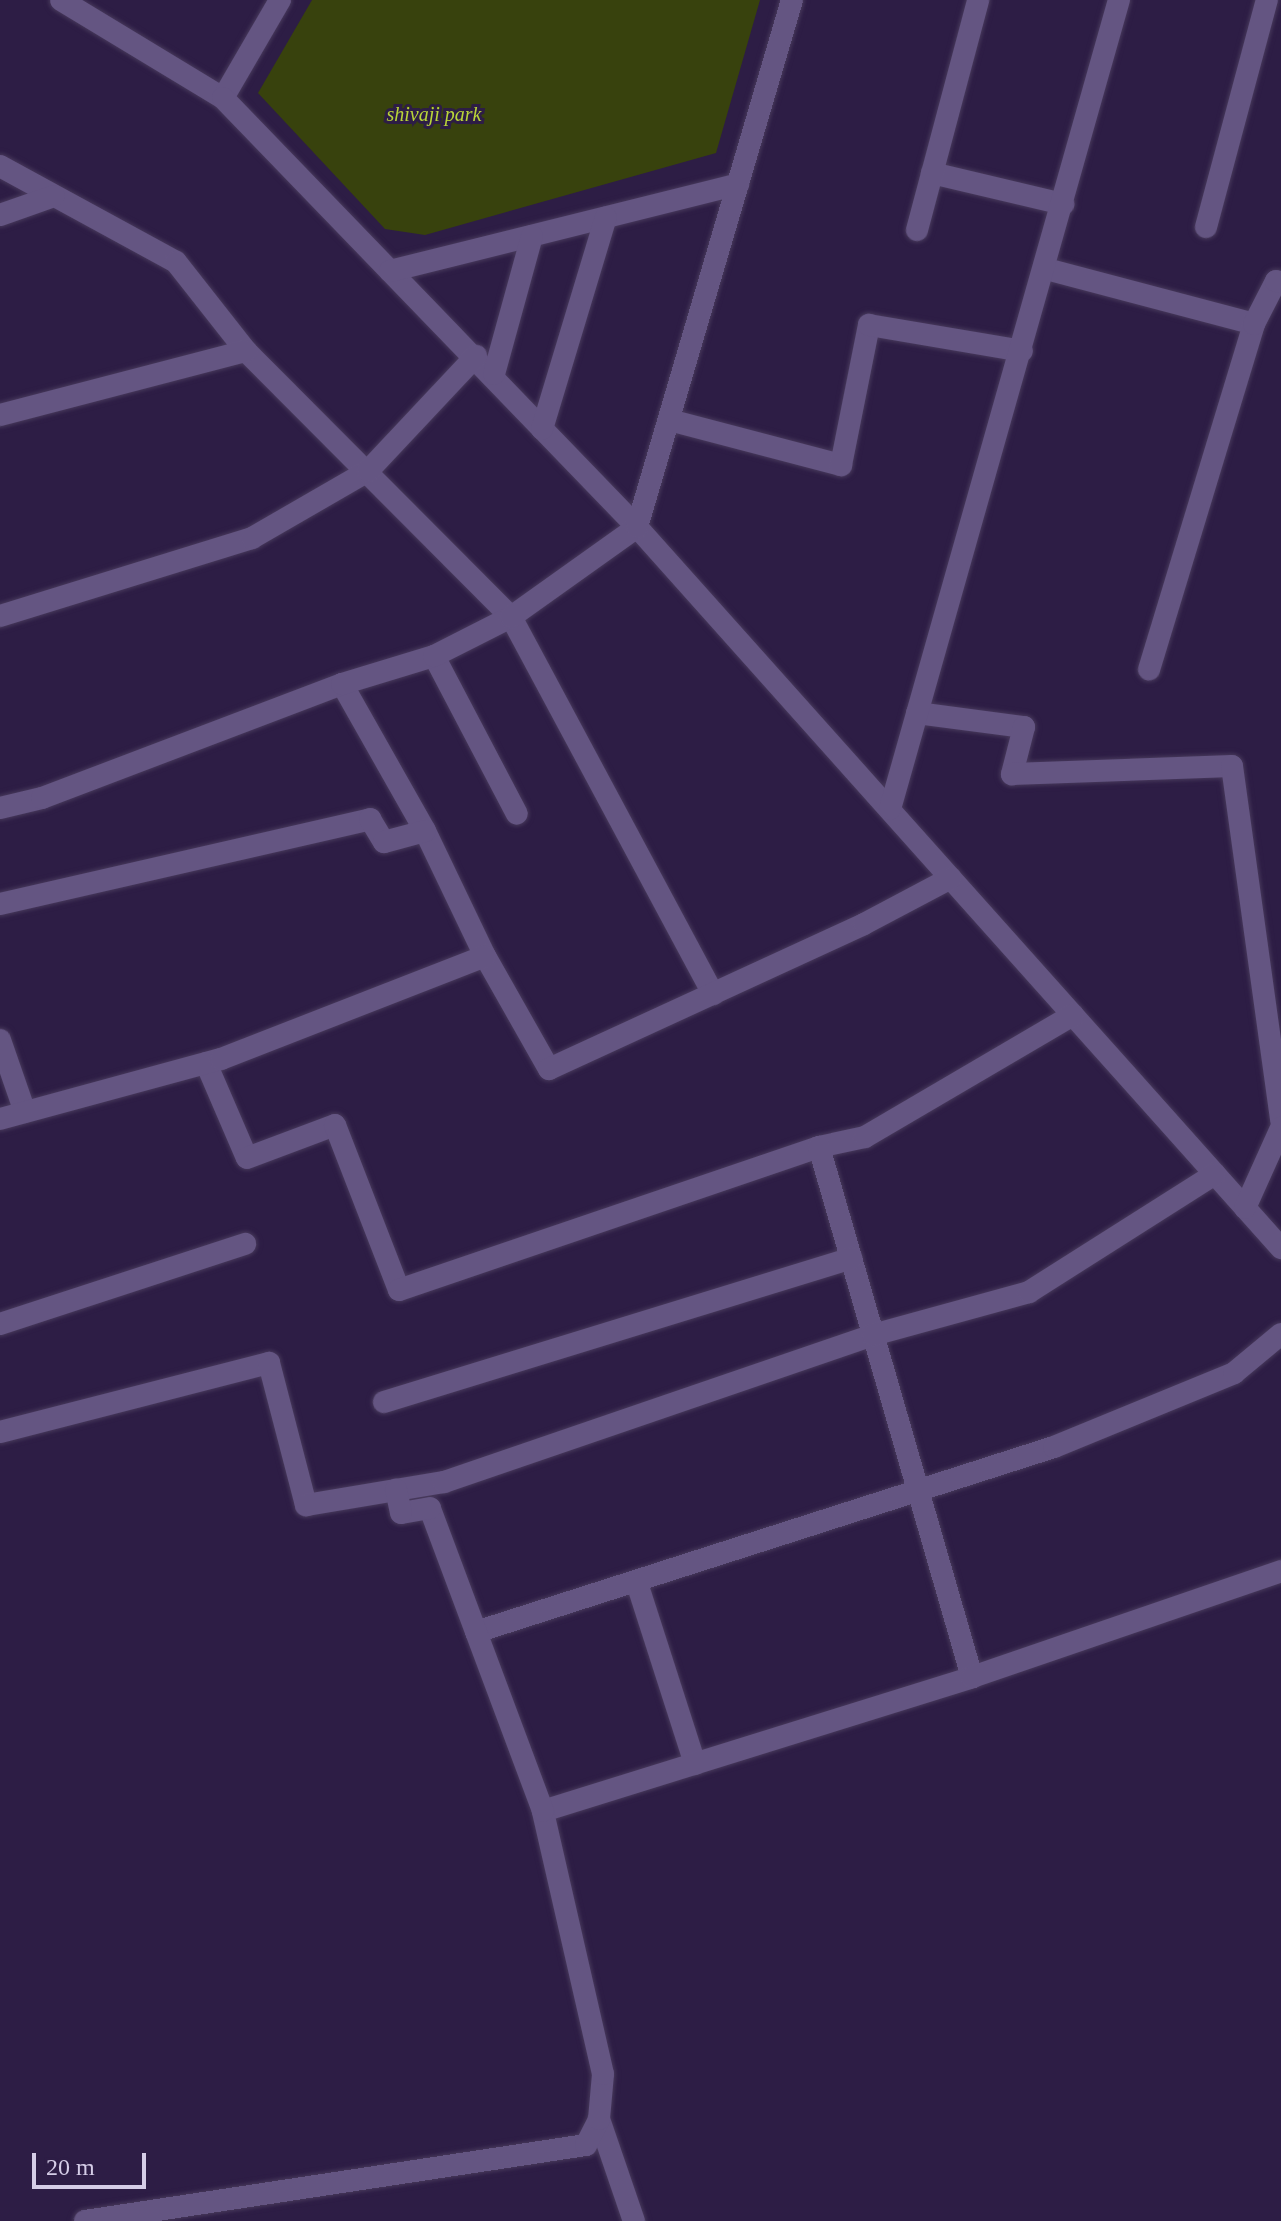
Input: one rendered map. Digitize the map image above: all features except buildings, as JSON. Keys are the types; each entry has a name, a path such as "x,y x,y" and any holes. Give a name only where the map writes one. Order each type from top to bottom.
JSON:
{"street":[{"path":"61,0 223,98 494,374 542,429 637,527 1281,1248"},
{"path":"223,98 280,0"},
{"path":"0,808 42,798 342,684 434,656 511,617 637,527 792,0"},
{"path":"917,230 978,0"},
{"path":"890,809 1046,269 1119,0"},
{"path":"1206,227 1267,0"},
{"path":"0,166 176,262 246,351 511,617 713,994"},
{"path":"932,173 1063,204"},
{"path":"390,271 738,184"},
{"path":"0,215 54,196"},
{"path":"542,429 606,217"},
{"path":"494,374 532,236"},
{"path":"1046,269 1254,324"},
{"path":"1149,669 1254,324 1276,281 1281,282"},
{"path":"669,420 841,465 869,325 1022,351"},
{"path":"0,415 246,351"},
{"path":"0,616 252,538 368,471 476,356"},
{"path":"434,656 517,814"},
{"path":"342,684 425,831 485,956 549,1069 713,994 951,878"},
{"path":"917,713 1024,727 1012,774 1232,766 1281,1121"},
{"path":"0,904 370,819 384,842 425,831"},
{"path":"0,1119 206,1063 485,956"},
{"path":"206,1063 247,1158 335,1125 399,1290 819,1147 865,1137 1073,1015"},
{"path":"0,1040 25,1112"},
{"path":"1245,1208 1281,1128"},
{"path":"819,1147 972,1677"},
{"path":"0,1432 269,1363 306,1505 444,1482 873,1335 1029,1292 1215,1174"},
{"path":"0,1324 245,1244"},
{"path":"384,1402 851,1258"},
{"path":"476,1632 637,1583 1054,1447 1234,1373 1281,1334"},
{"path":"85,2221 586,2145 599,2119 603,2074 543,1811 430,1508 401,1513 396,1490"},
{"path":"543,1811 972,1677 1281,1571"},
{"path":"637,1583 695,1764"},
{"path":"599,2119 634,2221"}],"green space":[{"name":"shivaji park","path":"312,0 760,0 716,153 425,235 385,229 258,93"}]}
